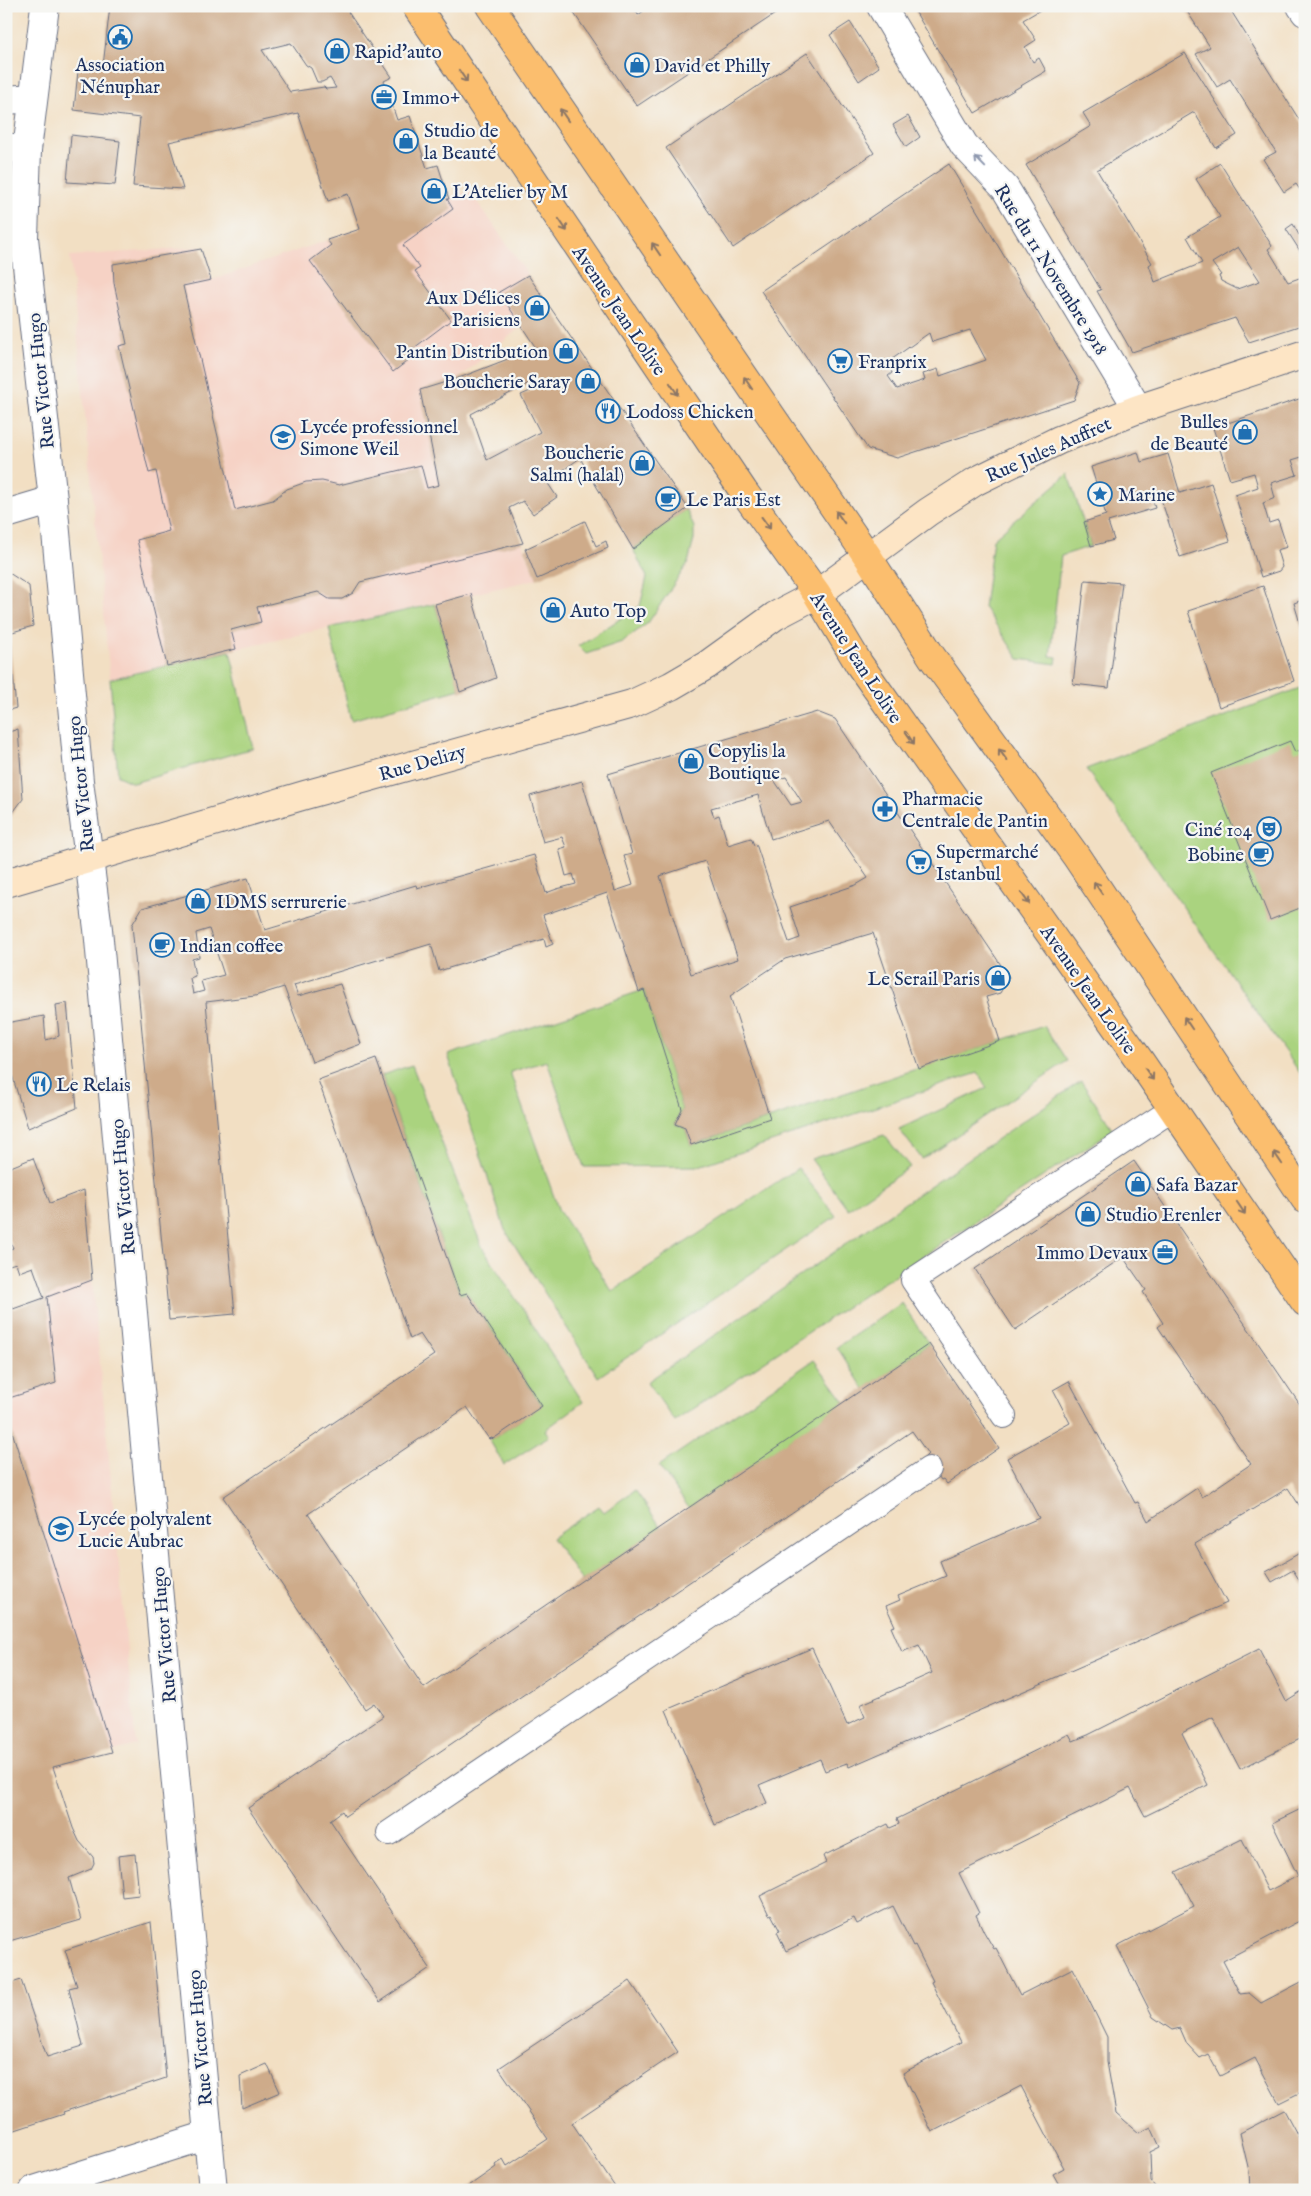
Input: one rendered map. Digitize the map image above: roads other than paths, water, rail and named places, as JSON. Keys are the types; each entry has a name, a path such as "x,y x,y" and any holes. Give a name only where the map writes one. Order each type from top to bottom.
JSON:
{"main road":[{"name":"Avenue Jean Lolive","path":"416,6 744,492 816,594 858,664 1173,1109 1305,1302"},
{"path":"490,6 868,557 932,657 1076,856 1305,1199"},
{"name":"Rue Jules Auffret","path":"816,594 928,512 976,481 1059,440 1138,409 1305,354"},
{"name":"Rue Delizy","path":"6,883 305,795 632,704 671,686 707,666 775,616 816,594"}],"street":[{"name":"Rue Victor Hugo","path":"45,6 33,98 17,148 24,238 53,500 79,781 98,929 213,2190"},
{"name":"Rue du 11 Novembre 1918","path":"881,6 964,145 1005,188 1138,409"},
{"path":"1301,6 1305,12"},
{"path":"6,100 33,98"},
{"path":"6,514 53,500"},
{"path":"34,2190 208,2135"}],"lane":[{"path":"1004,1416 913,1280 1173,1109"},
{"path":"389,1833 929,1469"}],"place":[{"name":"Association Nénuphar","path":"120,37"},
{"name":"Rapid'auto","path":"337,51"},
{"name":"David et Philly","path":"637,65"},
{"name":"Immo+","path":"384,97"},
{"name":"Studio de la Beauté","path":"406,141"},
{"name":"L'Atelier by M","path":"434,191"},
{"name":"Aux Délices Parisiens","path":"537,308"},
{"name":"Pantin Distribution","path":"566,351"},
{"name":"Franprix","path":"840,361"},
{"name":"Boucherie Saray","path":"588,381"},
{"name":"Lodoss Chicken","path":"608,411"},
{"name":"Bulles de Beauté","path":"1245,432"},
{"name":"Lycée professionnel Simone Weil","path":"283,437"},
{"name":"Boucherie Salmi (halal)","path":"642,463"},
{"name":"Marine","path":"1100,494"},
{"name":"Le Paris Est","path":"668,499"},
{"name":"Auto Top","path":"553,610"},
{"name":"Copylis la Boutique","path":"691,761"},
{"name":"Pharmacie Centrale de Pantin","path":"885,809"},
{"name":"Ciné 104","path":"1269,829"},
{"name":"Bobine","path":"1261,854"},
{"name":"Supermarché Istanbul","path":"919,862"},
{"name":"IDMS serrurerie","path":"198,901"},
{"name":"Indian coffee","path":"162,945"},
{"name":"Le Serail Paris","path":"998,978"},
{"name":"Le Relais","path":"39,1084"},
{"name":"Safa Bazar","path":"1138,1184"},
{"name":"Studio Erenler","path":"1088,1214"},
{"name":"Immo Devaux","path":"1165,1252"},
{"name":"Lycée polyvalent Lucie Aubrac","path":"61,1529"}]}
